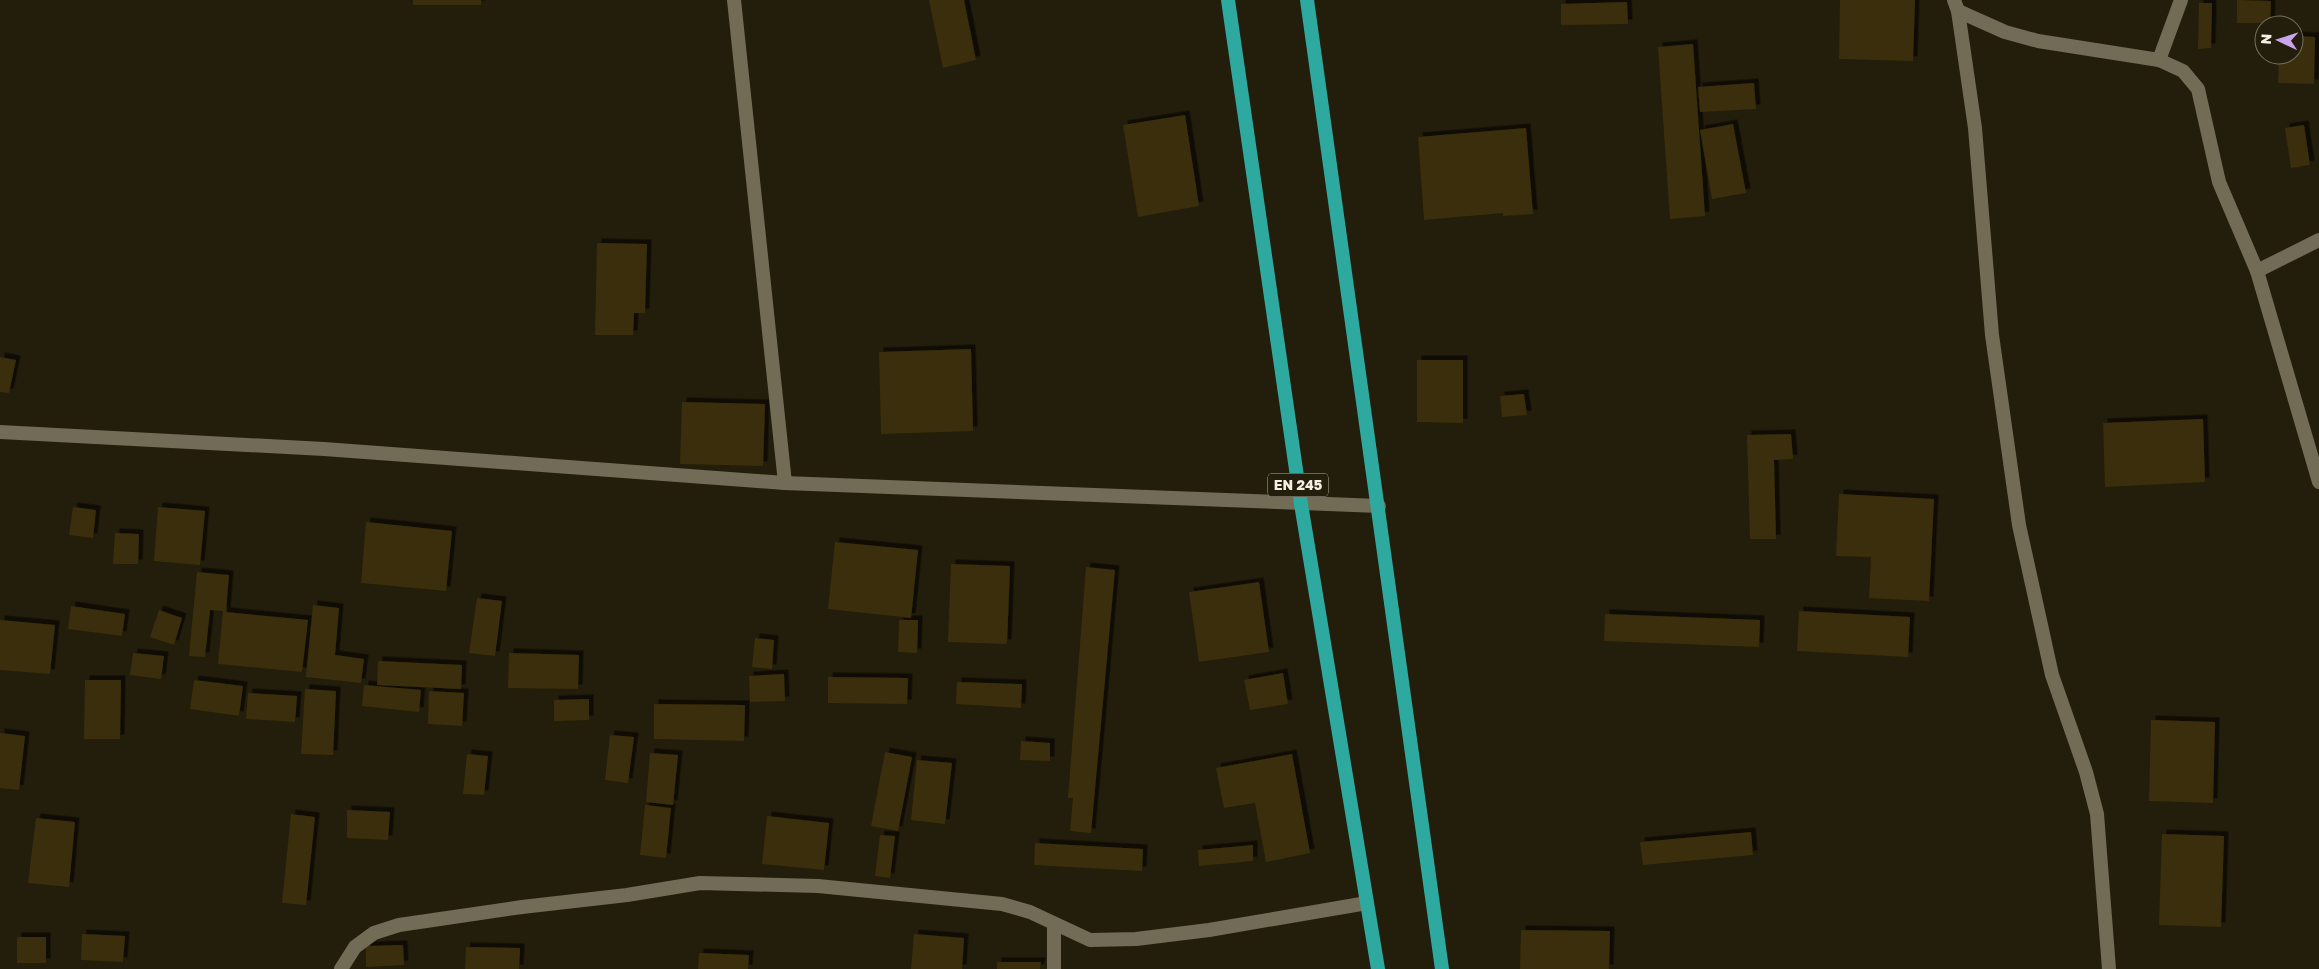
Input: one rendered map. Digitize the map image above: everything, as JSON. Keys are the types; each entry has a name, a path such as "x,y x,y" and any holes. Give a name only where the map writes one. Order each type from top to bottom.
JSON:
{"main road":[{"name":"EN 245","path":"1228,0 1301,504 1378,969"},
{"path":"1307,0 1442,969"}],"street":[{"path":"734,0 785,483"},
{"path":"2159,60 2181,0"},
{"path":"1956,6 2005,32 2038,41 2159,60 2183,71 2198,89 2219,182 2258,271 2319,482"},
{"path":"1956,6 1976,128 1992,336 2020,525 2052,675 2086,772 2097,814 2108,969"},
{"path":"2258,271 2319,240"},
{"path":"0,432 324,449 785,483 1379,506"},
{"path":"341,969 355,947 374,933 399,925 522,907 627,895 700,883 818,886 1002,904 1030,912 1054,925 1090,940 1136,939 1209,930 1367,903"},
{"path":"1054,925 1054,969"}],"building":[{"path":"413,0 481,0 481,5 413,5"},
{"path":"929,0 964,0 976,60 943,68"},
{"path":"1840,0 1915,0 1913,61 1839,59"},
{"path":"2237,0 2271,1 2270,15 2254,15 2254,23 2237,23"},
{"path":"1627,2 1628,24 1561,25 1561,4"},
{"path":"2199,3 2212,3 2211,48 2198,49"},
{"path":"2304,36 2315,37 2314,84 2278,83 2279,65 2304,65"},
{"path":"1693,44 1705,216 1670,219 1658,47"},
{"path":"1754,83 1756,109 1700,112 1698,87"},
{"path":"1185,115 1199,206 1138,217 1123,125"},
{"path":"1733,124 1746,193 1712,199 1700,130"},
{"path":"2304,125 2310,165 2291,168 2285,128"},
{"path":"1526,128 1533,214 1503,216 1503,213 1424,220 1418,137"},
{"path":"597,243 647,244 645,313 634,313 633,335 595,335"},
{"path":"971,349 973,431 881,434 879,352"},
{"path":"0,357 16,360 9,393 0,392"},
{"path":"1417,360 1463,360 1463,423 1417,422"},
{"path":"1524,394 1527,415 1502,417 1500,396"},
{"path":"682,402 765,404 763,466 680,464"},
{"path":"2203,419 2205,482 2105,487 2103,423"},
{"path":"1791,434 1793,459 1774,460 1776,539 1750,539 1747,435"},
{"path":"1839,494 1934,499 1929,601 1869,598 1871,557 1836,556"},
{"path":"73,507 96,510 93,538 69,535"},
{"path":"158,507 205,511 200,565 154,561"},
{"path":"366,522 452,531 446,591 361,583"},
{"path":"115,533 139,534 138,564 113,564"},
{"path":"835,542 918,550 911,618 828,609"},
{"path":"951,564 1010,566 1007,644 948,642"},
{"path":"1086,567 1115,570 1091,833 1070,831 1073,798 1068,798"},
{"path":"197,572 229,575 226,612 308,620 302,672 218,664 223,611 210,610 205,657 189,656"},
{"path":"1259,582 1269,652 1199,662 1189,592"},
{"path":"477,598 502,601 495,656 469,653"},
{"path":"313,605 339,608 335,655 364,659 361,683 306,677"},
{"path":"71,606 125,614 122,636 68,629"},
{"path":"159,610 182,618 174,645 150,637"},
{"path":"1799,611 1910,617 1908,657 1797,651"},
{"path":"1605,614 1760,620 1759,647 1604,641"},
{"path":"0,620 55,625 50,674 0,670"},
{"path":"899,620 918,620 917,653 898,652"},
{"path":"755,638 774,640 772,669 752,667"},
{"path":"133,653 164,656 161,679 130,675"},
{"path":"509,653 579,655 578,689 508,688"},
{"path":"378,661 462,665 461,689 377,685"},
{"path":"1283,673 1288,704 1250,710 1244,680"},
{"path":"784,674 785,701 750,702 749,676"},
{"path":"828,677 908,678 907,704 828,703"},
{"path":"85,680 121,680 120,739 84,739"},
{"path":"194,680 243,686 239,716 190,709"},
{"path":"957,682 1022,684 1021,708 956,704"},
{"path":"364,685 421,690 419,712 362,706"},
{"path":"305,689 336,691 333,755 301,754"},
{"path":"429,691 464,693 462,726 428,724"},
{"path":"248,693 297,696 295,722 246,719"},
{"path":"589,699 589,720 554,721 554,700"},
{"path":"654,704 745,705 744,741 654,739"},
{"path":"2151,720 2215,722 2213,803 2149,801"},
{"path":"0,733 25,736 19,790 0,788"},
{"path":"610,735 634,737 628,783 605,780"},
{"path":"1021,741 1050,743 1050,761 1020,760"},
{"path":"885,752 912,757 898,831 871,826"},
{"path":"650,753 678,755 673,805 646,802"},
{"path":"467,754 488,756 484,795 463,794"},
{"path":"1292,754 1310,853 1266,862 1255,803 1224,808 1216,768"},
{"path":"917,760 952,763 945,824 911,820"},
{"path":"645,805 671,808 666,858 640,855"},
{"path":"347,810 390,812 388,840 347,838"},
{"path":"291,814 315,817 306,905 282,903"},
{"path":"767,816 829,823 824,870 762,864"},
{"path":"36,818 75,822 69,887 28,883"},
{"path":"1751,832 1753,855 1643,865 1640,842"},
{"path":"2162,834 2224,836 2221,927 2159,925"},
{"path":"880,835 895,836 890,878 875,876"},
{"path":"1035,843 1143,849 1142,871 1034,865"},
{"path":"1253,845 1253,861 1199,866 1198,850"},
{"path":"1521,930 1610,931 1609,969 1520,969"},
{"path":"82,934 125,936 123,962 81,960"},
{"path":"914,934 964,938 962,969 911,969"},
{"path":"17,937 46,937 46,963 17,963"},
{"path":"403,945 404,965 366,967 366,946"},
{"path":"466,947 520,948 519,969 465,969"},
{"path":"699,953 749,955 748,969 698,969"},
{"path":"997,962 1041,962 1040,969 997,969"}]}
